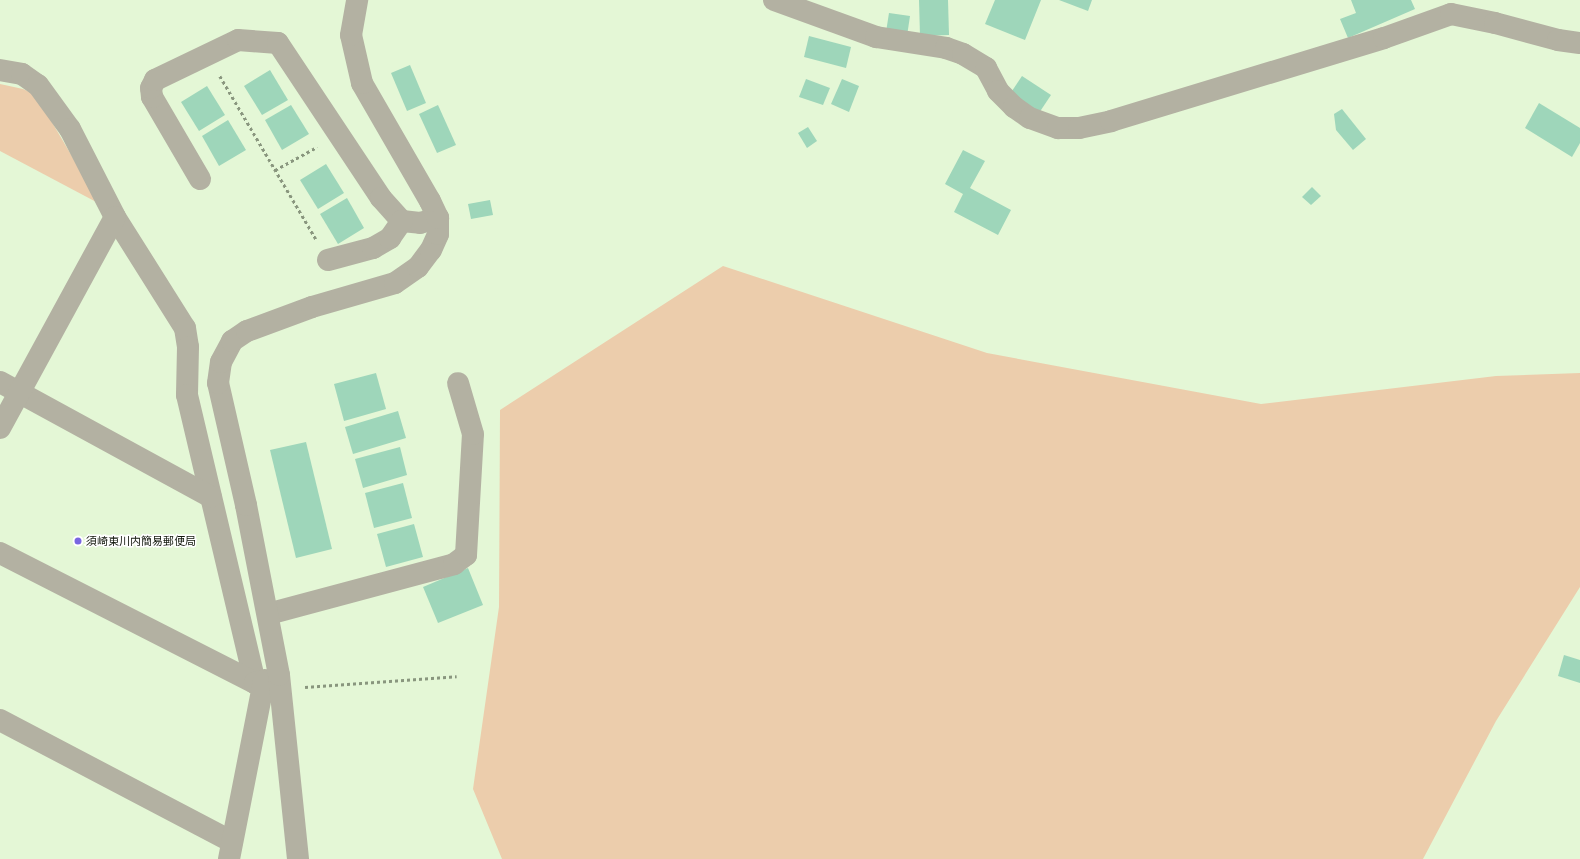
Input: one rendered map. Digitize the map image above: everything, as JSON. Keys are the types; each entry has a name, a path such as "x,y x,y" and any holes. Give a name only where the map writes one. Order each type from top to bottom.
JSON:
{"street":[{"path":"298,859 270,682 268,614 218,383 221,362 232,341 247,331 312,307 395,283 418,267 431,250 438,234 438,218 430,200 362,82 351,35 357,0"},
{"path":"774,0 876,37 946,48 963,54 986,68 998,91 1014,107 1030,118 1058,128 1079,128 1112,121 1384,38 1451,14 1495,23 1558,40 1580,43"},
{"path":"200,179 152,97 151,88 155,80 207,53 238,40 278,43 381,198 402,221 420,223 438,218"},
{"path":"0,70 22,74 38,85 70,130 115,217 185,328 188,347 187,395 211,497 270,682 231,850 0,720"},
{"path":"0,428 115,217"},
{"path":"328,260 373,248 390,238 402,221"},
{"path":"0,382 211,497"},
{"path":"268,614 454,564 466,555 473,434 458,383"},
{"path":"0,553 270,682"}],"path":[{"path":"207,53 328,260"},
{"path":"276,170 339,136"},
{"path":"270,682 457,676"}],"shaded area":[{"path":"0,84 23,89 36,95 100,204 0,151"},
{"path":"723,266 987,353 1261,404 1496,376 1580,373 1580,587 1496,721 1423,859 502,859 473,789 499,607 500,410"}],"building":[{"path":"919,0 948,0 949,35 920,36"},
{"path":"995,0 1041,0 1025,40 985,24"},
{"path":"1059,0 1092,0 1088,11"},
{"path":"1351,0 1411,0 1415,9 1348,38 1340,19 1356,13"},
{"path":"889,13 910,16 907,36 886,32"},
{"path":"809,36 851,47 846,68 804,57"},
{"path":"410,65 426,103 407,111 391,73"},
{"path":"270,70 288,100 262,115 244,86"},
{"path":"1022,76 1051,95 1039,113 1010,94"},
{"path":"806,79 830,88 823,105 799,97"},
{"path":"842,79 859,86 849,112 831,104"},
{"path":"207,86 225,115 199,131 181,102"},
{"path":"1539,103 1580,128 1580,143 1572,157 1525,128"},
{"path":"291,105 309,134 282,150 265,120"},
{"path":"438,105 456,145 437,153 419,114"},
{"path":"1342,109 1366,139 1353,150 1336,130 1334,114"},
{"path":"228,120 246,150 219,166 202,136"},
{"path":"808,127 817,141 807,148 798,133"},
{"path":"963,150 985,161 970,188 1011,210 998,235 954,212 963,194 945,184"},
{"path":"326,164 344,193 318,209 300,180"},
{"path":"1312,187 1321,196 1311,205 1302,197"},
{"path":"347,198 364,228 338,244 320,214"},
{"path":"490,200 493,215 471,219 468,204"},
{"path":"376,373 386,409 344,421 334,384"},
{"path":"398,411 406,438 353,454 345,427"},
{"path":"306,442 332,549 296,558 270,450"},
{"path":"400,447 407,475 363,488 355,459"},
{"path":"403,483 412,518 374,528 365,493"},
{"path":"414,524 423,557 386,567 377,534"},
{"path":"468,568 483,605 438,623 423,587"},
{"path":"1564,655 1580,660 1580,683 1558,676"}],"place":[{"name":"須崎東川内簡易郵便局","path":"78,541"}]}
